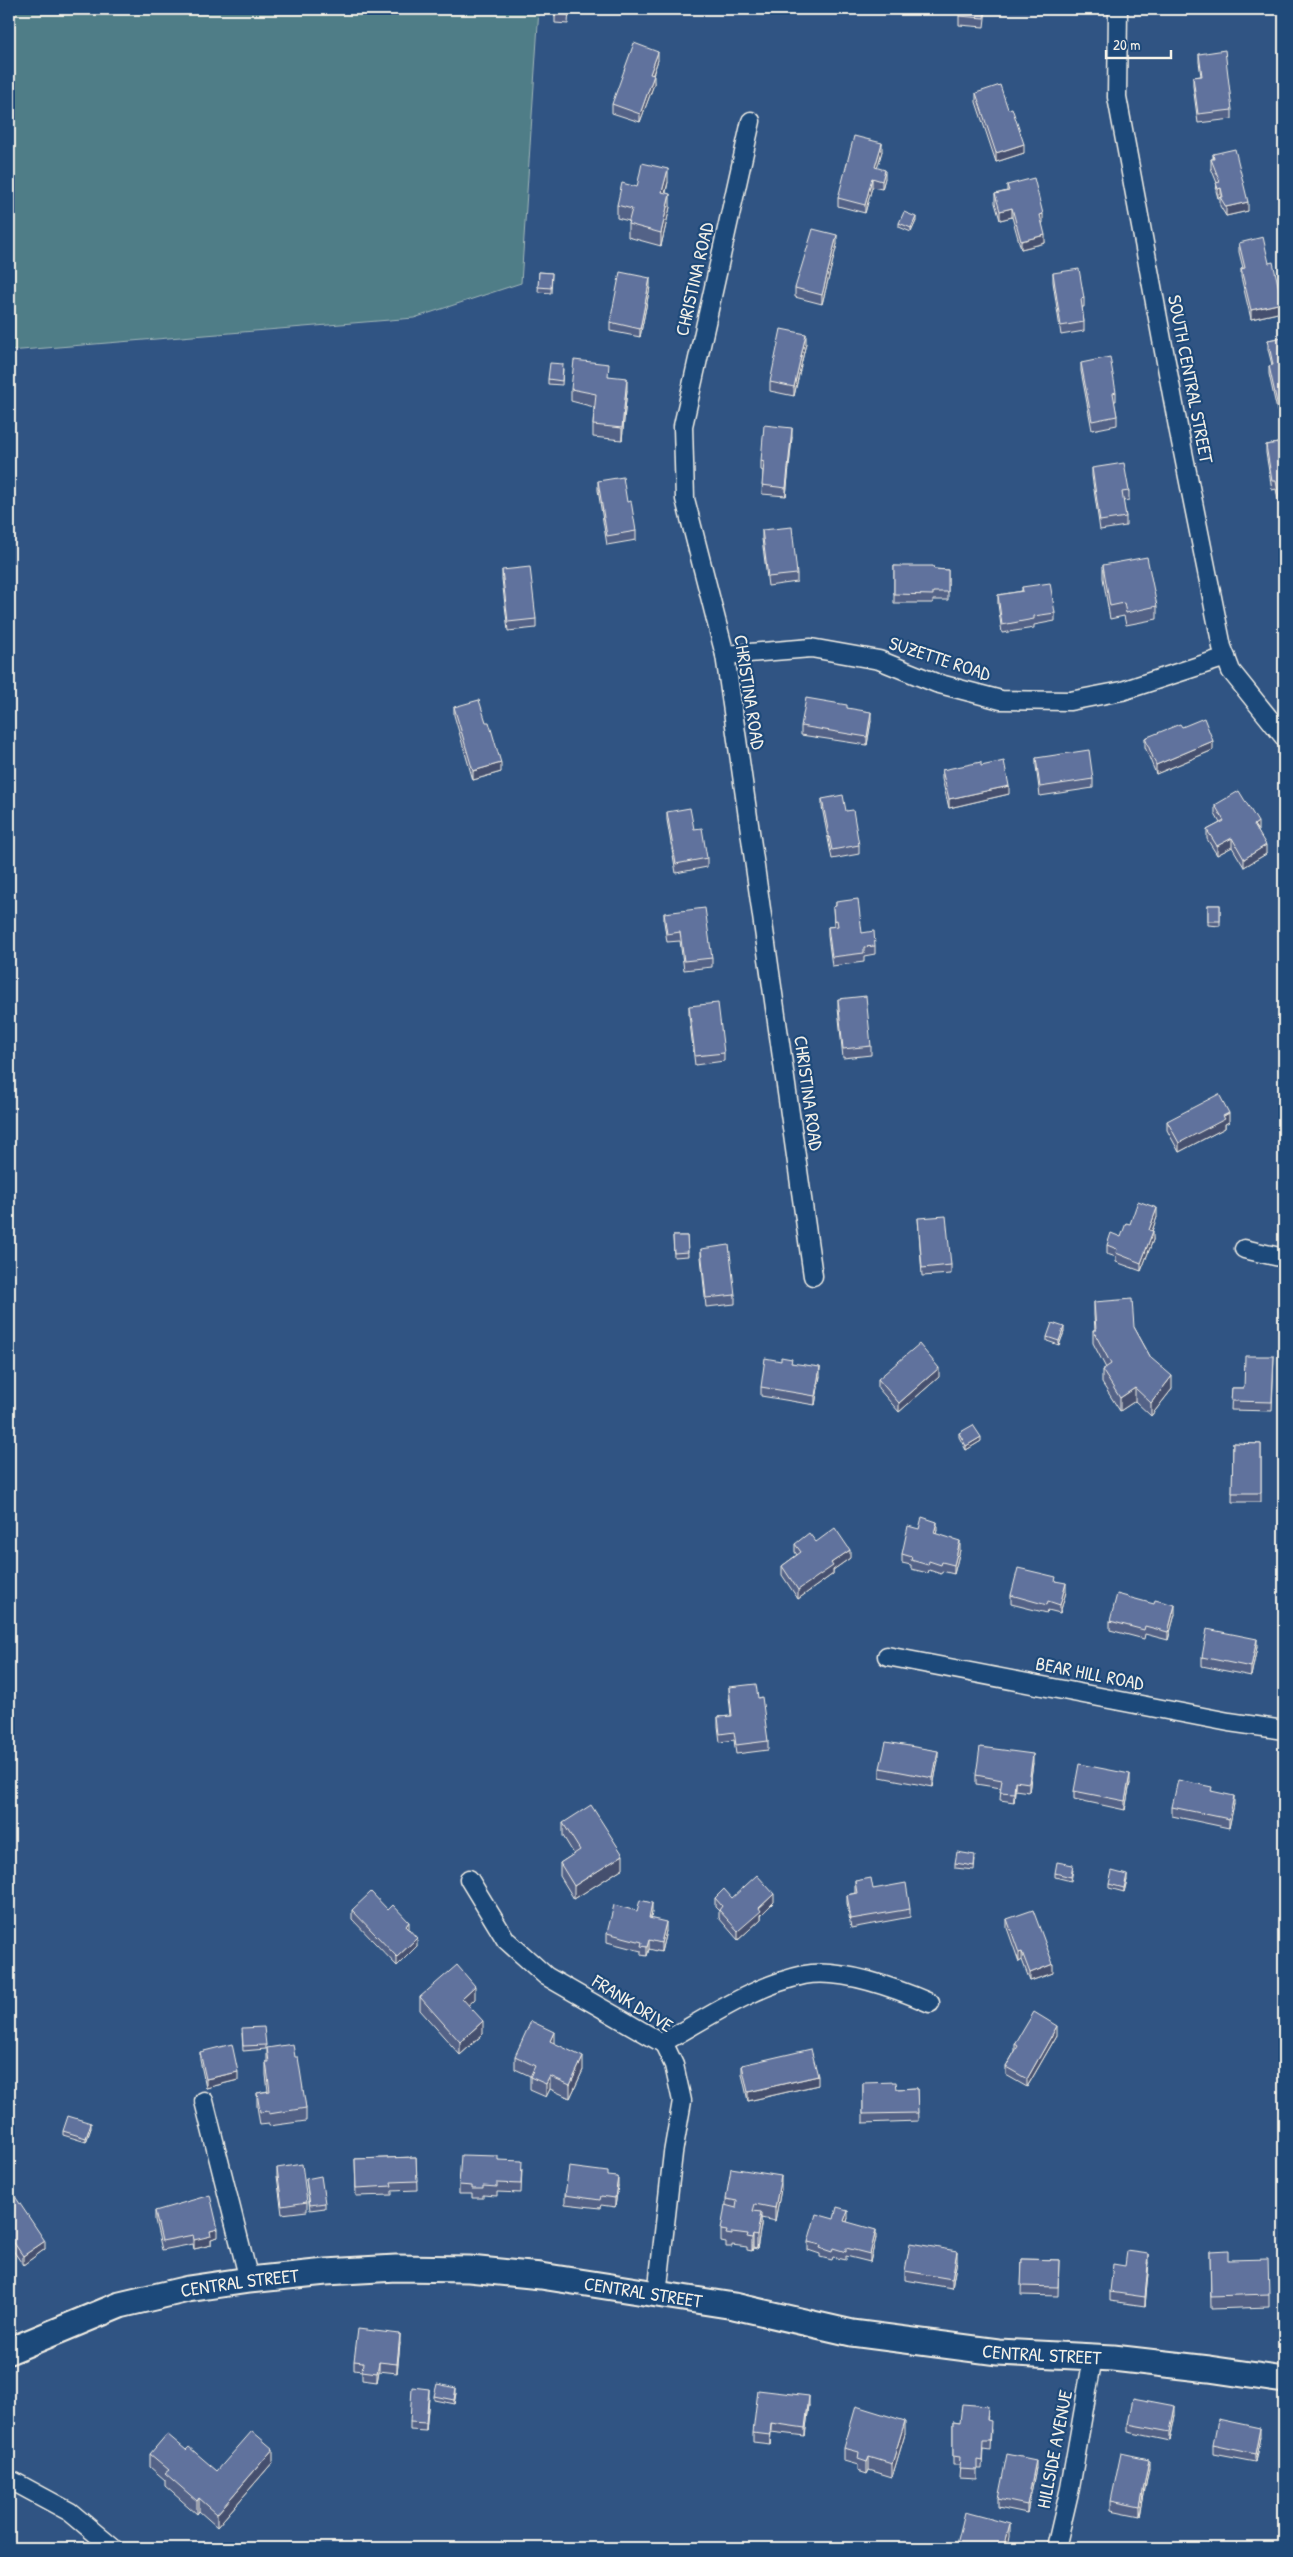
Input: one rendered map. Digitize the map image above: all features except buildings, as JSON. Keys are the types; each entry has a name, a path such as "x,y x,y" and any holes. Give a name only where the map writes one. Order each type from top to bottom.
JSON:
{"street":[{"name":"SOUTH CENTRAL STREET","path":"1118,9 1115,63 1119,114 1222,647 1231,670 1284,737"},
{"name":"CHRISTINA ROAD","path":"751,121 684,426 685,499 725,655 813,1276"},
{"name":"SUZETTE ROAD","path":"725,655 812,648 879,660 936,683 1001,700 1070,701 1122,692 1226,657"},
{"path":"1244,1249 1284,1258"},
{"name":"BEAR HILL ROAD","path":"887,1656 1229,1722 1284,1730"},
{"name":"FRANK DRIVE","path":"469,1879 506,1940 546,1976 662,2043 674,2065 682,2101 673,2153 657,2295"},
{"path":"662,2043 761,1989 805,1975 843,1976 888,1985 930,2003"},
{"path":"204,2101 249,2280"},
{"name":"CENTRAL STREET","path":"9,2352 120,2305 188,2289 249,2280 396,2268 469,2269 541,2276 734,2306 852,2333 998,2352 1093,2357 1209,2369 1284,2380"},
{"name":"HILLSIDE AVENUE","path":"1056,2548 1070,2488 1093,2357"},
{"path":"9,2479 70,2512 113,2548"}],"green space":[{"path":"9,9 539,9 521,283 414,318 9,351"}]}
